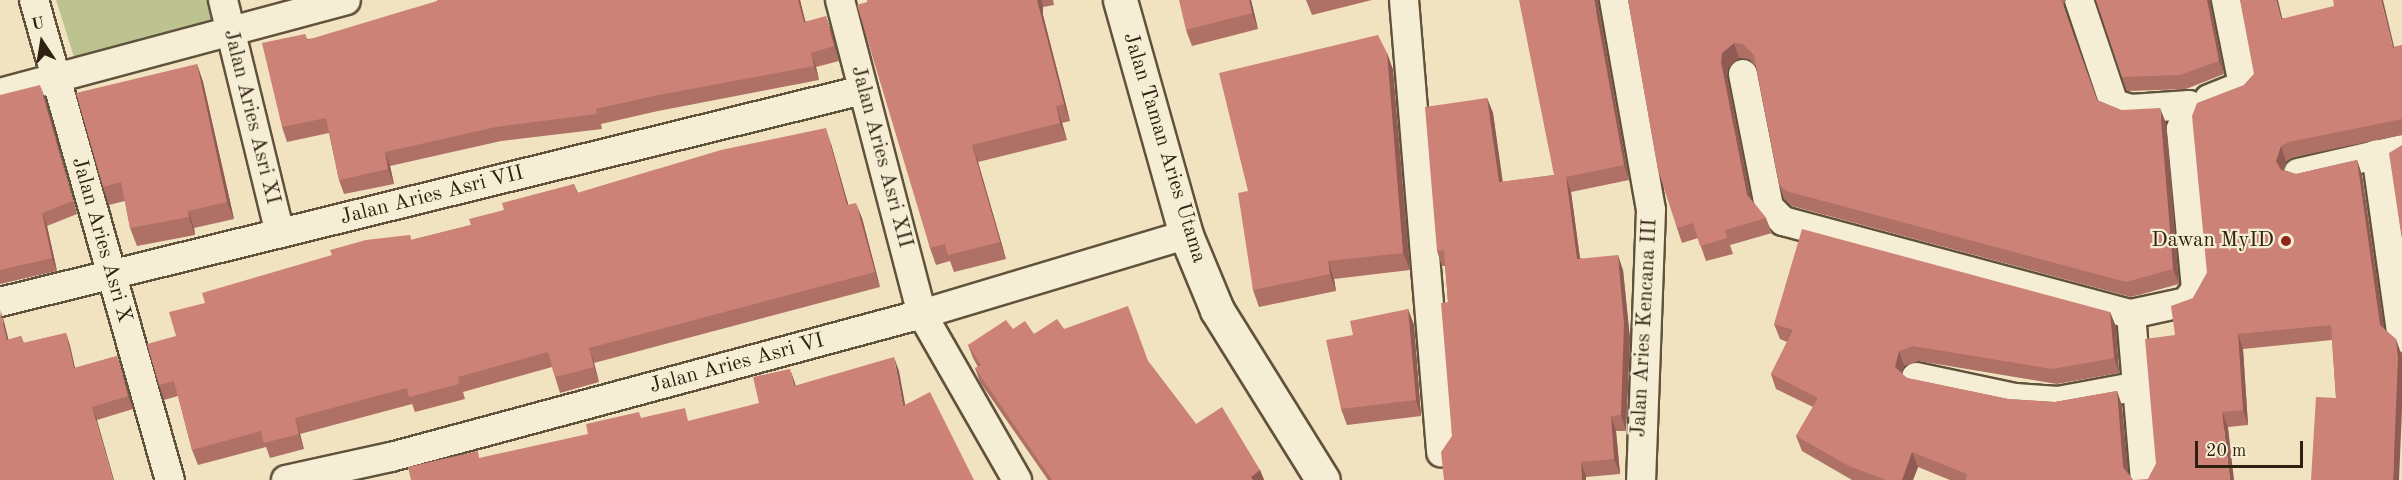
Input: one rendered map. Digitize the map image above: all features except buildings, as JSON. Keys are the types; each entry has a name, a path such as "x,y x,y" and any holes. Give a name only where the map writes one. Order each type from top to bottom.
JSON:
{"street":[{"name":"Jalan Aries Asri X","path":"34,0 170,480"},
{"name":"Jalan Aries Asri XI","path":"222,0 280,233"},
{"path":"0,93 346,0"},
{"name":"Jalan Aries Asri XII","path":"840,0 922,314 1017,480"},
{"name":"Jalan Taman Aries Utama","path":"1120,0 1186,235 1217,310 1323,480"},
{"name":"Jalan Aries Kencana III","path":"1614,0 1652,210 1641,480"},
{"path":"2079,0 2114,104 2131,109 2189,105 2243,85 2226,0"},
{"path":"1407,1 1441,452"},
{"path":"1743,74 1769,207 1783,221 2131,314 2186,302 2196,289 2181,129 2189,105"},
{"name":"Jalan Aries Asri VII","path":"0,302 110,273 863,90"},
{"path":"2298,173 2389,151 2402,338"},
{"name":"Jalan Aries Asri VI","path":"286,480 394,469 1186,235"},
{"path":"2131,314 2139,386 2145,480"},
{"path":"1916,377 2015,398 2058,400 2139,386"}],"green space":[{"path":"56,0 213,0 220,24 74,57"}],"place":[{"name":"Dawan MyID","path":"2286,241"}]}
